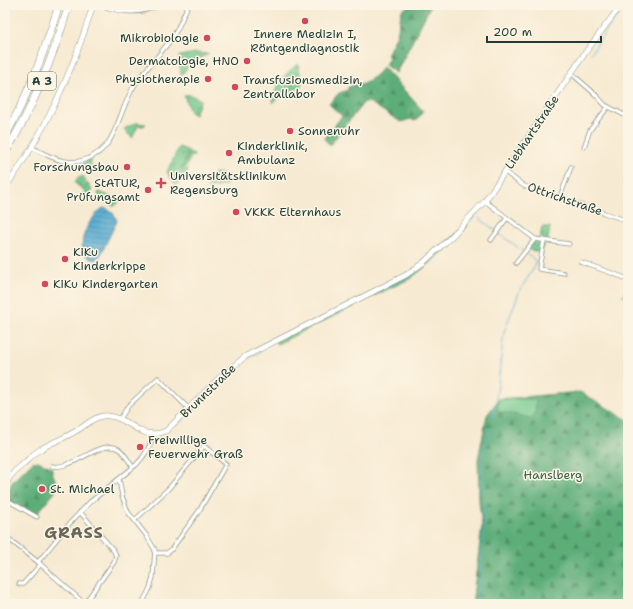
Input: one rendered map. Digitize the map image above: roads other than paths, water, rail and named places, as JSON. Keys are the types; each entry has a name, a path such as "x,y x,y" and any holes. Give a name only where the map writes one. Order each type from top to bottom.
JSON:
{"highway":[{"name":"A 3","path":"5,136 20,109 37,70 59,5"},
{"name":"A 3","path":"5,152 20,127 38,90 69,5"}],"street":[{"path":"5,188 22,166 46,124 68,76 93,5"},
{"path":"100,5 116,11 136,12 146,11 158,5"},
{"path":"33,148 53,157 71,162 86,159 102,150 113,135 133,88 145,70 171,38 188,5"},
{"name":"Liebhartstraße","path":"434,252 486,202 572,74 621,5"},
{"path":"572,74 585,84 608,107 628,117"},
{"path":"584,147 590,130 608,107"},
{"path":"560,197 571,166"},
{"name":"Ottrichstraße","path":"505,172 524,186 628,221"},
{"path":"486,202 535,239 568,244"},
{"path":"491,240 507,218"},
{"path":"516,263 535,239"},
{"path":"544,240 540,269 564,273"},
{"name":"Brunnstraße","path":"153,434 170,428 220,378 246,356 406,275 423,263 434,252"},
{"path":"581,262 628,279"},
{"path":"625,301 628,296"},
{"path":"120,419 128,406 158,378 189,409"},
{"path":"19,584 23,584 80,512 103,490 119,479 143,458 150,446 153,434 142,432 120,419 110,416 95,418 75,432 36,452 7,480 6,503 37,517"},
{"path":"52,466 59,466 78,460 99,449 110,446 120,450 133,467"},
{"path":"135,520 168,488 204,446 226,464 200,511 171,550 167,553 155,553"},
{"path":"119,479 128,512 151,543 155,553 152,582 142,604"},
{"path":"5,536 39,563 85,604 114,562 116,556 114,551 80,512"}],"water":[{"path":"103,208 112,212 117,221 100,256 97,260 94,260 86,255 83,249 83,236 89,223"}],"waterway":[{"path":"591,53 618,14"},
{"path":"470,222 483,207"},
{"path":"479,218 496,231"},
{"path":"462,231 466,226"},
{"path":"427,265 459,233"},
{"path":"498,233 523,251"},
{"path":"496,400 504,332 520,290 534,268 536,261 526,253"},
{"path":"386,289 408,278 423,268"},
{"path":"357,303 382,291"},
{"path":"316,323 352,306"},
{"path":"249,358 261,351"},
{"path":"238,366 246,360"},
{"path":"223,379 231,371"},
{"path":"214,388 220,382"},
{"path":"204,398 212,390"},
{"path":"194,409 202,401"},
{"path":"493,418 495,404"},
{"path":"178,425 189,414"},
{"path":"477,604 484,521 483,459 490,429"}],"place":[{"name":"Innere Medizin I, Röntgendiagnostik","path":"305,21"},
{"name":"Mikrobiologie","path":"207,38"},
{"name":"Dermatologie, HNO","path":"247,61"},
{"name":"Physiotherapie","path":"208,79"},
{"name":"Transfusionsmedizin, Zentrallabor","path":"235,87"},
{"name":"Sonnenuhr","path":"290,131"},
{"name":"Kinderklinik, Ambulanz","path":"229,153"},
{"name":"Forschungsbau","path":"127,167"},
{"name":"Universitätsklinikum Regensburg","path":"161,183"},
{"name":"StATUR, Prüfungsamt","path":"148,190"},
{"name":"VKKK Elternhaus","path":"236,212"},
{"name":"KiKu Kinderkrippe","path":"65,259"},
{"name":"KiKu Kindergarten","path":"45,284"},
{"name":"Freiwillige Feuerwehr Graß","path":"140,447"},
{"name":"St. Michael","path":"42,489"}],"district":[{"name":"GRASS","path":"74,532"}],"park label":[{"name":"Hanslberg","path":"553,475"}]}
